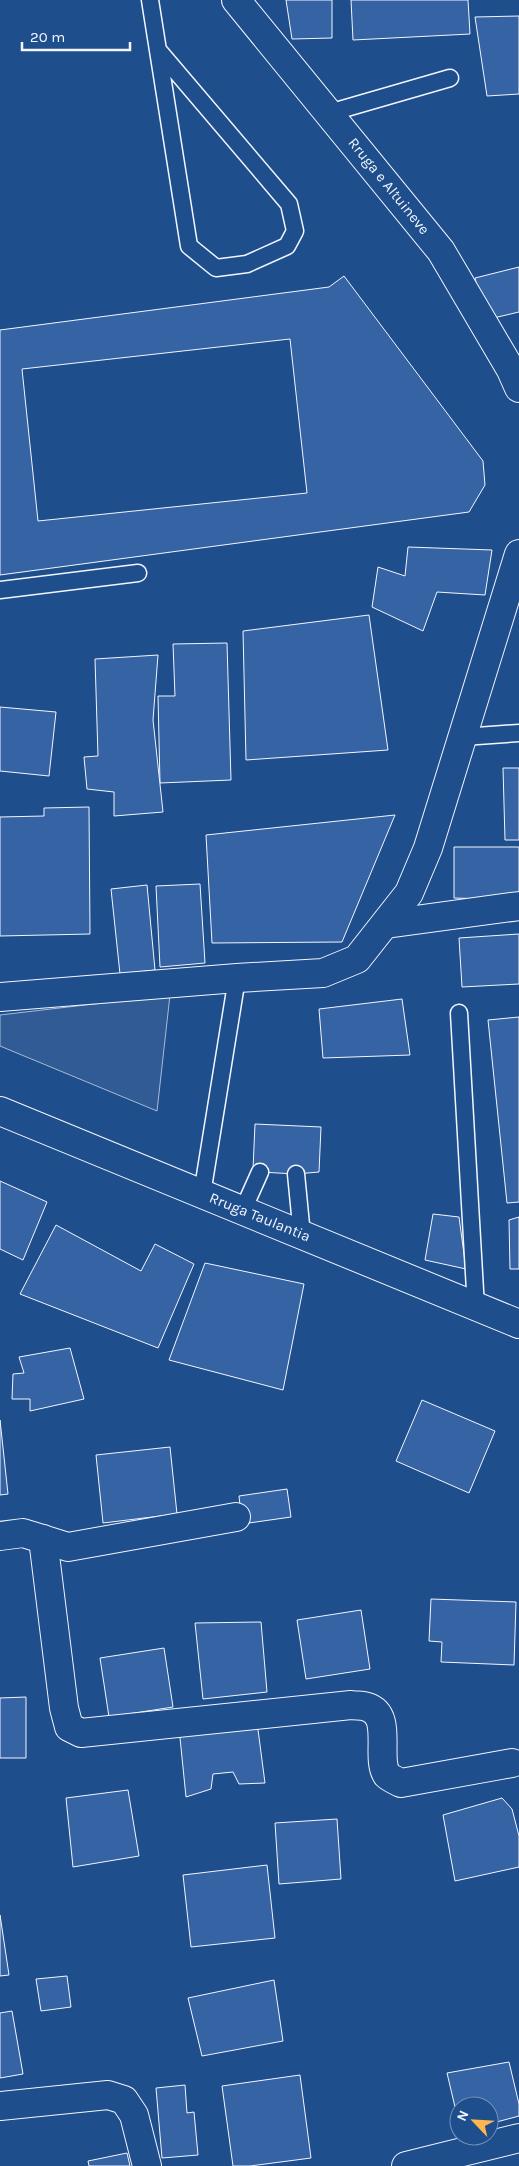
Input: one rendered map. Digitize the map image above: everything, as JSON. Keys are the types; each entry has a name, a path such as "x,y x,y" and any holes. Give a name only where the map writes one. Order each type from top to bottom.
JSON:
{"street":[{"name":"Rruga e Altuineve","path":"236,0 442,251 511,370 519,388"},
{"path":"0,997 323,973 357,959 409,893 428,848 519,554"},
{"path":"386,924 519,906"},
{"name":"Rruga Taulantia","path":"0,1111 302,1234 476,1308 519,1324"},
{"path":"0,1536 23,1533 68,1548 236,1517"},
{"path":"43,1539 64,1708 69,1728 81,1733 351,1705 368,1707 377,1715 383,1729 384,1762 388,1775 401,1783 512,1763"},
{"path":"0,2106 108,2095 124,2100 134,2115 148,2166"},
{"path":"406,2166 519,2138"}],"lane":[{"path":"150,0 189,246 216,268 247,264 287,246 295,231 289,204 158,50"},
{"path":"329,113 450,78"},
{"path":"0,590 138,573"},
{"path":"463,737 519,733"},
{"path":"202,1194 237,978"},
{"path":"459,1013 476,1308"},
{"path":"243,1210 260,1172"},
{"path":"296,1174 302,1234"}],"shaded area":[{"path":"170,995 157,1111 0,1046 0,1015"}],"building":[{"path":"286,0 332,0 332,38 292,39"},
{"path":"351,0 468,0 470,34 353,40"},
{"path":"519,16 519,94 487,96 475,17"},
{"path":"519,267 519,312 485,320 475,278"},
{"path":"344,276 483,461 485,485 469,512 0,575 0,330 329,287","holes":["290,339 307,493 38,521 22,369"]},
{"path":"408,547 492,550 485,595 437,592 423,631 372,607 378,567 405,576"},
{"path":"369,615 388,750 246,760 243,631"},
{"path":"227,643 231,780 160,783 158,696 175,696 173,644"},
{"path":"158,655 153,720 163,812 114,816 114,792 87,789 84,757 98,756 95,659"},
{"path":"0,707 56,712 49,776 0,771"},
{"path":"503,768 519,768 519,840 505,840"},
{"path":"89,807 90,934 0,936 0,817 44,816 44,808"},
{"path":"395,815 342,942 212,943 206,835"},
{"path":"454,847 519,847 519,900 454,898"},
{"path":"200,884 205,963 160,967 156,886"},
{"path":"147,885 155,970 120,974 111,889"},
{"path":"519,934 519,984 462,987 459,938"},
{"path":"402,999 410,1055 323,1058 319,1009"},
{"path":"519,1017 519,1202 507,1203 488,1020"},
{"path":"255,1124 321,1127 319,1172 296,1174 260,1172 253,1169"},
{"path":"0,1181 47,1202 23,1260 0,1249"},
{"path":"433,1214 459,1217 466,1269 425,1260"},
{"path":"519,1217 519,1269 510,1269 509,1220"},
{"path":"56,1225 141,1271 155,1244 194,1264 158,1348 20,1294"},
{"path":"205,1263 304,1284 283,1390 169,1360"},
{"path":"70,1348 84,1399 30,1411 30,1399 12,1399 13,1374 24,1373 19,1357"},
{"path":"422,1400 495,1431 469,1493 396,1461"},
{"path":"0,1420 8,1494 0,1495"},
{"path":"170,1447 177,1514 103,1523 96,1455"},
{"path":"287,1489 291,1517 242,1524 239,1496"},
{"path":"431,1599 516,1602 514,1665 441,1662 442,1642 429,1641"},
{"path":"361,1610 370,1669 306,1679 297,1620"},
{"path":"261,1622 267,1692 203,1699 195,1623"},
{"path":"164,1648 173,1707 109,1717 100,1658"},
{"path":"26,1697 26,1758 0,1758 0,1698"},
{"path":"257,1722 265,1783 239,1784 233,1772 213,1774 211,1789 186,1797 179,1728"},
{"path":"128,1790 139,1856 73,1867 66,1798"},
{"path":"502,1798 512,1809 519,1836 519,1867 455,1881 443,1815"},
{"path":"337,1819 341,1879 279,1884 275,1823"},
{"path":"267,1865 275,1938 191,1947 183,1875"},
{"path":"0,1915 9,1975 0,1976"},
{"path":"67,1976 71,2007 41,2011 36,1979"},
{"path":"274,1980 283,2041 202,2056 188,1998"},
{"path":"12,2011 23,2074 0,2078 0,2013"},
{"path":"509,2062 519,2104 519,2116 499,2121 499,2096 452,2096 447,2073"},
{"path":"300,2075 311,2158 250,2166 233,2166 222,2086"},
{"path":"185,2085 187,2113 194,2112 198,2155 162,2158 156,2088"},
{"path":"127,2153 130,2166 89,2166 88,2161"}]}
